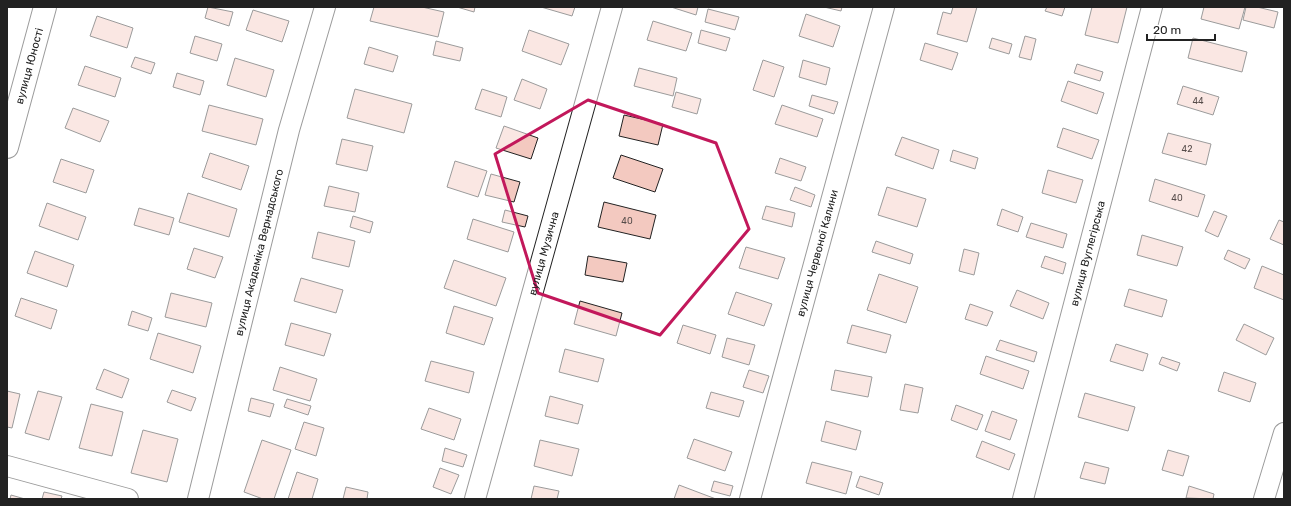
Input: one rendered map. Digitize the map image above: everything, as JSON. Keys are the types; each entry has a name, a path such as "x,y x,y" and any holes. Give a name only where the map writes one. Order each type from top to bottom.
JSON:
{"street":[{"name":"вулиця Юності","path":"7,147 45,7"},
{"name":"вулиця Академіка Вернадського","path":"198,499 289,130 325,7"},
{"name":"вулиця Музична","path":"475,499 612,7"},
{"name":"вулиця Червоної Калини","path":"750,499 884,7"},
{"name":"вулиця Вуглегірська","path":"1023,499 1152,7"},
{"path":"1264,499 1284,433"},
{"path":"7,466 128,499"}],"highlighted area":[{"path":"588,100 716,143 749,229 660,335 538,293 495,154"}],"building":[{"path":"208,7 233,12 229,26 205,18"},
{"path":"374,7 422,7 444,12 438,37 370,21"},
{"path":"457,7 475,7 474,12"},
{"path":"541,7 575,7 572,16"},
{"path":"671,7 698,7 696,15"},
{"path":"824,7 842,7 841,11"},
{"path":"953,7 977,7 967,42 937,34 943,12 951,14"},
{"path":"1047,7 1065,7 1062,16 1045,11"},
{"path":"1092,7 1127,7 1118,43 1085,35"},
{"path":"1204,7 1245,7 1239,29 1201,19"},
{"path":"1246,7 1257,7 1278,12 1274,28 1243,20"},
{"path":"708,9 739,17 735,30 705,22"},
{"path":"253,10 289,21 282,42 246,30"},
{"path":"806,14 840,26 833,47 799,36"},
{"path":"97,16 133,28 127,48 90,36"},
{"path":"653,21 692,33 686,51 647,40"},
{"path":"529,30 569,44 561,65 522,51"},
{"path":"701,30 730,38 726,51 698,43"},
{"path":"195,36 222,44 217,61 190,53"},
{"path":"1025,36 1036,39 1031,60 1019,57"},
{"path":"992,38 1012,44 1009,54 989,48"},
{"path":"1193,38 1247,52 1242,72 1188,58"},
{"path":"436,41 463,48 460,61 433,55"},
{"path":"925,43 958,53 952,70 920,60"},
{"path":"369,47 398,56 393,72 364,64"},
{"path":"135,57 155,63 151,74 131,67"},
{"path":"235,58 274,70 266,97 227,85"},
{"path":"763,60 784,67 774,97 753,90"},
{"path":"803,60 830,68 826,85 799,77"},
{"path":"1077,64 1103,72 1100,81 1074,73"},
{"path":"85,66 121,78 115,97 78,85"},
{"path":"639,68 677,78 673,96 634,86"},
{"path":"177,73 204,81 200,95 173,87"},
{"path":"522,79 547,89 540,109 514,100"},
{"path":"1068,81 1104,93 1097,114 1061,101"},
{"path":"1183,86 1219,97 1213,115 1177,104"},
{"path":"355,89 412,104 404,133 347,118"},
{"path":"482,89 507,97 501,117 475,109"},
{"path":"676,92 701,99 697,114 672,107"},
{"path":"812,95 838,102 834,114 809,106"},
{"path":"209,105 263,119 256,145 202,131"},
{"path":"782,105 823,119 817,137 775,124"},
{"path":"73,108 109,121 100,142 65,128"},
{"path":"624,115 663,124 658,145 619,136"},
{"path":"504,126 538,138 531,159 496,148"},
{"path":"1063,128 1099,140 1092,159 1057,147"},
{"path":"1168,133 1211,144 1206,165 1162,153"},
{"path":"902,137 939,150 933,169 895,155"},
{"path":"342,139 373,146 367,171 336,164"},
{"path":"953,150 978,158 975,169 950,161"},
{"path":"210,153 249,166 241,190 202,177"},
{"path":"621,155 663,169 655,192 613,178"},
{"path":"780,158 806,167 801,181 775,173"},
{"path":"61,159 94,170 86,193 53,182"},
{"path":"455,161 487,171 478,197 447,187"},
{"path":"1048,170 1083,180 1076,203 1042,193"},
{"path":"491,174 520,182 514,202 485,195"},
{"path":"1155,179 1205,195 1198,217 1149,201"},
{"path":"329,186 359,193 355,212 324,206"},
{"path":"795,187 815,195 811,207 790,200"},
{"path":"887,187 926,199 917,227 878,215"},
{"path":"188,193 237,209 229,237 179,222"},
{"path":"604,202 656,215 650,239 598,227"},
{"path":"47,203 86,217 78,240 39,226"},
{"path":"766,206 795,213 792,227 762,219"},
{"path":"139,208 174,218 169,235 134,225"},
{"path":"1002,209 1023,217 1018,232 997,225"},
{"path":"505,210 528,216 525,227 502,222"},
{"path":"1214,211 1227,216 1218,237 1205,231"},
{"path":"353,216 373,222 370,233 350,227"},
{"path":"473,219 514,232 508,252 467,239"},
{"path":"1279,220 1284,222 1284,245 1270,239"},
{"path":"1031,223 1067,234 1063,248 1026,237"},
{"path":"318,232 355,241 349,267 312,258"},
{"path":"1142,235 1183,247 1177,266 1137,255"},
{"path":"876,241 913,254 910,264 872,252"},
{"path":"746,247 785,258 778,279 739,268"},
{"path":"194,248 223,257 215,278 187,269"},
{"path":"964,249 979,253 974,275 959,271"},
{"path":"1228,250 1250,259 1245,269 1224,259"},
{"path":"35,251 74,265 67,287 27,273"},
{"path":"588,256 627,263 623,282 585,275"},
{"path":"1045,256 1066,263 1063,274 1041,267"},
{"path":"454,260 506,278 496,306 444,288"},
{"path":"1262,266 1284,275 1284,300 1254,288"},
{"path":"879,274 918,287 906,323 867,310"},
{"path":"301,278 343,290 336,313 294,301"},
{"path":"1129,289 1167,300 1162,317 1124,306"},
{"path":"1017,290 1049,303 1043,319 1010,306"},
{"path":"736,292 772,304 764,326 728,314"},
{"path":"171,293 212,303 206,327 165,317"},
{"path":"21,298 57,310 51,329 15,316"},
{"path":"580,301 622,313 616,336 574,324"},
{"path":"970,304 993,312 987,326 965,319"},
{"path":"454,306 493,318 484,345 446,333"},
{"path":"132,311 152,318 148,331 128,325"},
{"path":"291,323 331,334 324,356 285,345"},
{"path":"1244,324 1274,338 1266,355 1236,340"},
{"path":"683,325 716,335 710,354 677,343"},
{"path":"852,325 891,335 886,353 847,343"},
{"path":"158,333 201,346 193,373 150,359"},
{"path":"727,338 755,345 749,365 722,357"},
{"path":"1000,340 1037,352 1034,362 996,350"},
{"path":"1116,344 1148,354 1143,371 1110,361"},
{"path":"565,349 604,359 598,382 559,372"},
{"path":"986,356 1029,371 1023,389 980,374"},
{"path":"1162,357 1180,363 1177,371 1159,364"},
{"path":"431,361 474,372 469,393 425,381"},
{"path":"280,367 317,379 310,401 273,390"},
{"path":"104,369 129,379 122,398 96,389"},
{"path":"749,370 769,376 763,393 743,387"},
{"path":"835,370 872,377 868,397 831,390"},
{"path":"1224,372 1256,383 1250,402 1218,391"},
{"path":"905,384 923,388 918,413 900,410"},
{"path":"172,390 196,398 191,411 167,402"},
{"path":"7,391 20,394 12,428 7,427"},
{"path":"38,391 62,397 49,440 25,433"},
{"path":"711,392 744,401 739,417 706,408"},
{"path":"1085,393 1135,407 1128,431 1078,417"},
{"path":"550,396 583,405 578,424 545,416"},
{"path":"251,398 274,404 270,417 248,411"},
{"path":"287,399 311,406 308,415 284,407"},
{"path":"91,404 123,412 112,456 79,448"},
{"path":"956,405 983,415 977,430 951,420"},
{"path":"429,408 461,419 454,440 421,429"},
{"path":"992,411 1017,420 1010,440 985,431"},
{"path":"826,421 861,431 856,450 821,441"},
{"path":"304,422 324,428 316,456 295,449"},
{"path":"143,430 178,439 167,482 131,473"},
{"path":"694,439 732,452 725,471 687,458"},
{"path":"262,440 291,450 274,499 263,499 244,492"},
{"path":"540,440 579,449 572,476 534,466"},
{"path":"982,441 1015,454 1009,470 976,457"},
{"path":"445,448 467,455 463,467 442,461"},
{"path":"1168,450 1189,456 1183,476 1162,470"},
{"path":"812,462 852,472 846,494 806,483"},
{"path":"1085,462 1109,468 1105,484 1080,478"},
{"path":"440,468 459,475 451,494 433,487"},
{"path":"297,472 318,479 312,499 288,499"},
{"path":"860,476 883,483 879,495 856,487"},
{"path":"714,481 733,486 730,496 711,491"},
{"path":"679,485 716,499 674,499"},
{"path":"534,486 559,491 557,499 531,499"},
{"path":"1189,486 1214,494 1213,499 1186,498"},
{"path":"346,487 368,492 367,499 343,499"},
{"path":"44,492 62,496 61,499 42,499"},
{"path":"11,495 25,499 10,499"}]}
